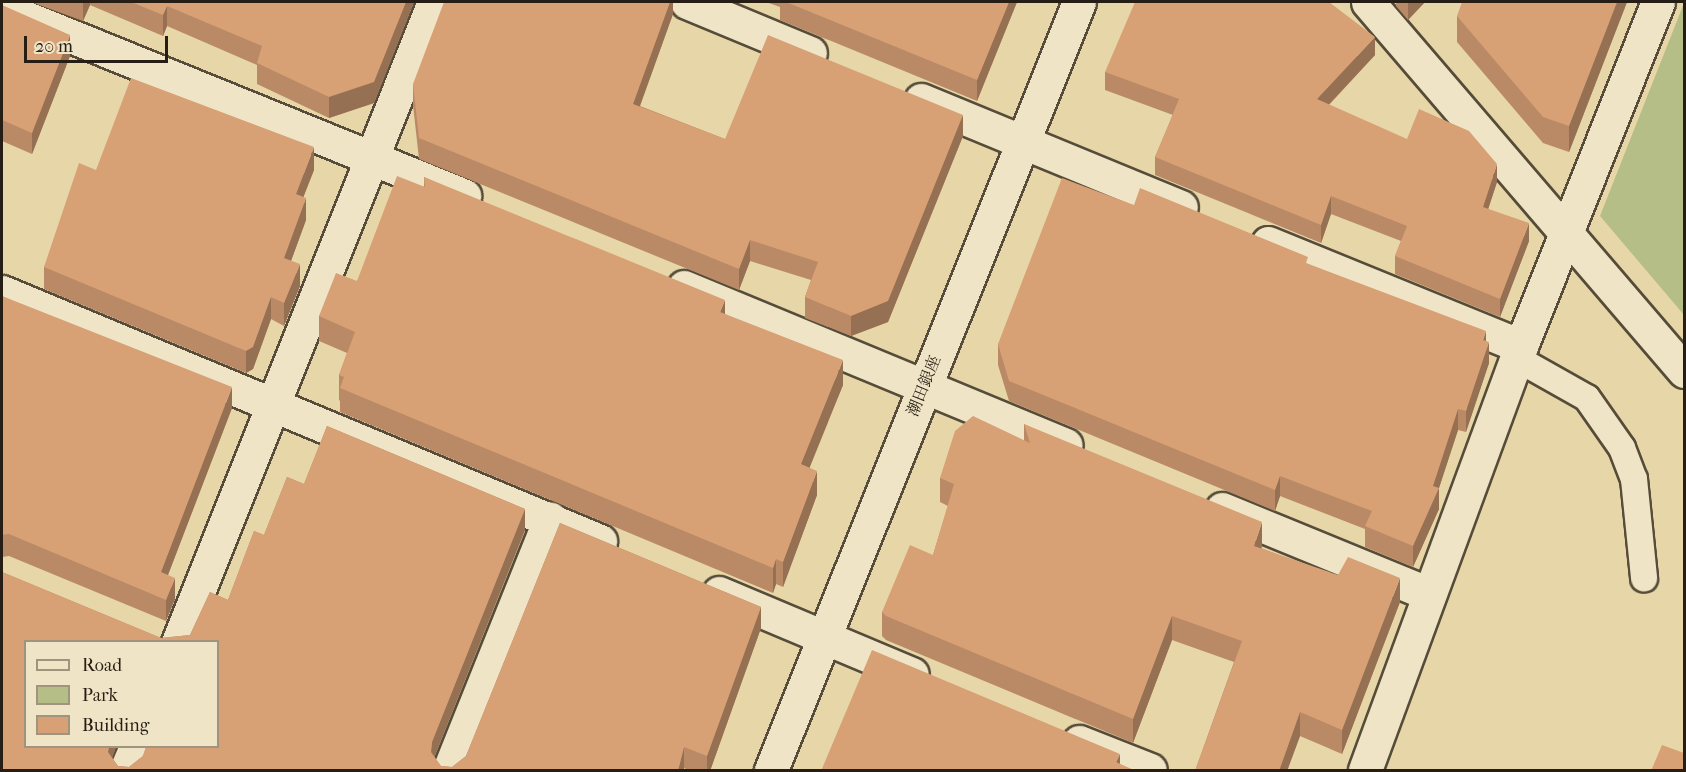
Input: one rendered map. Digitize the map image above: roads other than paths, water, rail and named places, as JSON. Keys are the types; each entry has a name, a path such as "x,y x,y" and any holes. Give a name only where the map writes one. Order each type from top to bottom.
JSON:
{"street":[{"path":"165,639 273,402 434,2"},
{"path":"687,2 842,67"},
{"name":"潮田銀座","path":"771,771 1079,2"},
{"path":"1368,2 1684,371"},
{"path":"1365,771 1518,352 1658,2"},
{"path":"2,8 490,207"},
{"path":"897,90 1210,219"},
{"path":"1243,233 1518,352"},
{"path":"656,276 1096,457"},
{"path":"2,292 273,402 625,552"},
{"path":"1196,498 1429,594"},
{"path":"449,771 550,519"},
{"path":"690,580 942,687"},
{"path":"1051,731 1150,771"},
{"path":"126,771 136,748"}],"lane":[{"path":"1518,352 1587,398 1622,448 1634,479 1644,578"}]}
